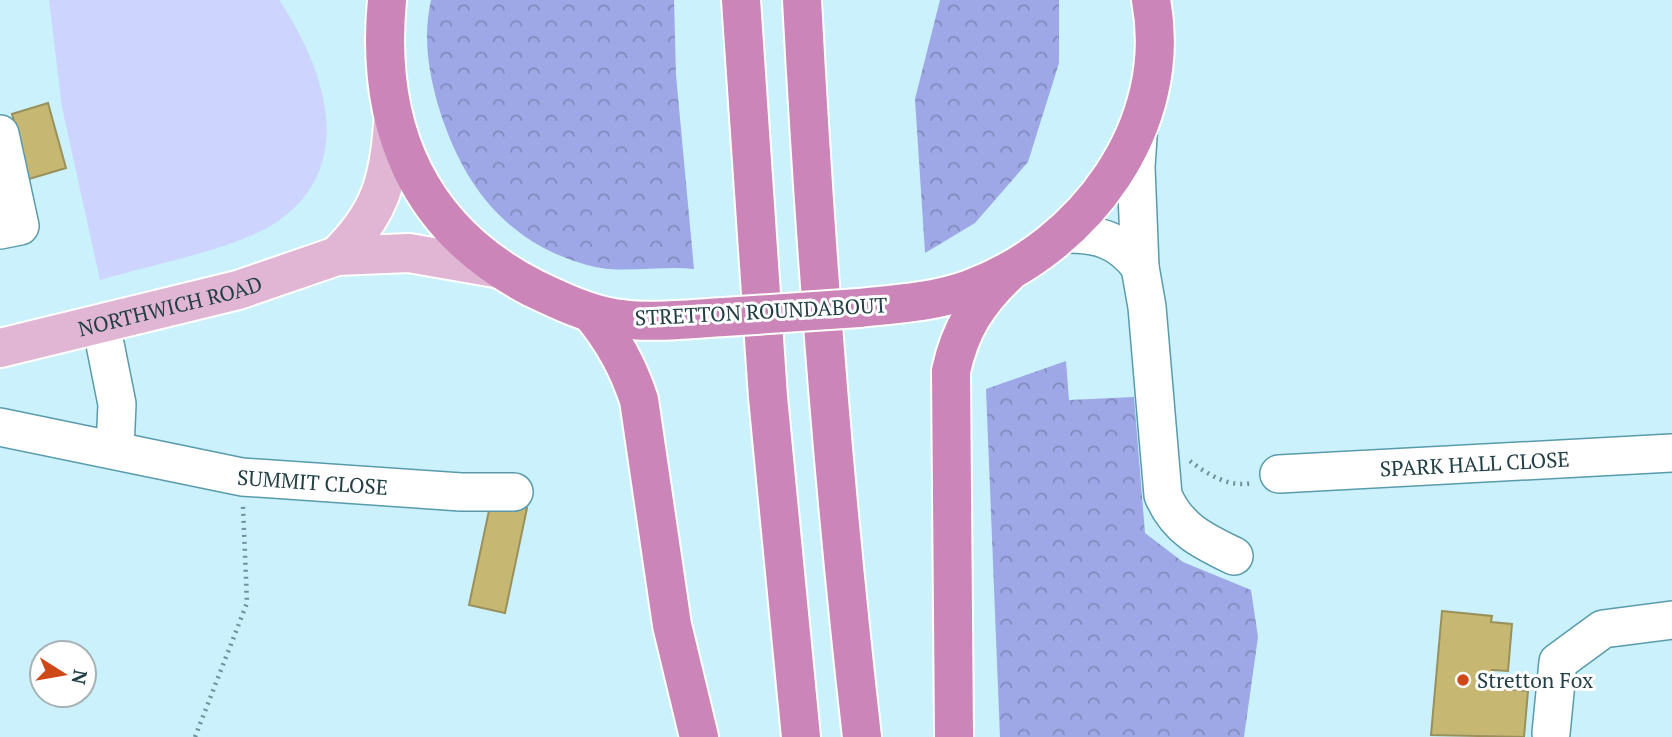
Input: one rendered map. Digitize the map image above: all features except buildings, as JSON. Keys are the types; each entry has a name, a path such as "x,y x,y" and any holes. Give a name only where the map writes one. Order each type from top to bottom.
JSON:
{"highway":[{"path":"741,0 768,397 801,737"},
{"path":"802,0 826,376 842,558 862,737"},
{"name":"STRETTON ROUNDABOUT","path":"383,11 385,67 393,124 406,161 442,218 477,254 546,294 592,313 653,321 859,308 931,300 969,290 1008,273 1064,234 1108,184 1139,119 1152,63 1152,2"},
{"path":"954,737 949,392 960,335 976,306 1008,273"},
{"path":"592,313 613,340 629,369 639,400 672,625 699,737"}],"main road":[{"name":"NORTHWICH ROAD","path":"337,256 357,237 384,191 391,160 393,124"},
{"name":"NORTHWICH ROAD","path":"0,348 237,290 337,256 409,253 501,269"}],"street":[{"path":"1139,119 1136,167 1140,267 1147,307 1163,495 1170,511 1195,537 1234,556"},
{"path":"0,134 20,226 0,230"},
{"path":"1064,234 1083,233 1112,241 1123,248 1140,267"},
{"path":"101,324 117,404 115,449"},
{"name":"SUMMIT CLOSE","path":"0,427 242,477 461,492 514,492"},
{"name":"SPARK HALL CLOSE","path":"1279,474 1672,453"},
{"path":"1551,733 1558,662 1603,629 1672,620"}],"path":[{"path":"1158,435 1173,435 1188,459 1219,479 1242,485 1279,474"},
{"path":"195,737 247,603 242,477"}],"shaded area":[{"path":"49,0 279,0 310,57 321,87 326,118 325,148 317,176 299,202 272,225 235,242 100,280 62,107"}],"green space":[{"path":"431,0 674,0 676,75 694,269 627,270 587,265 558,255 532,241 510,225 491,206 460,160 438,105 428,53 427,27"},
{"path":"940,0 1059,0 1059,63 1028,162 975,223 925,253 915,99"},
{"path":"1066,361 1069,400 1134,397 1145,533 1183,562 1251,590 1258,637 1244,737 1000,737 986,389"}],"place":[{"name":"Stretton Fox","path":"1463,680"}]}
